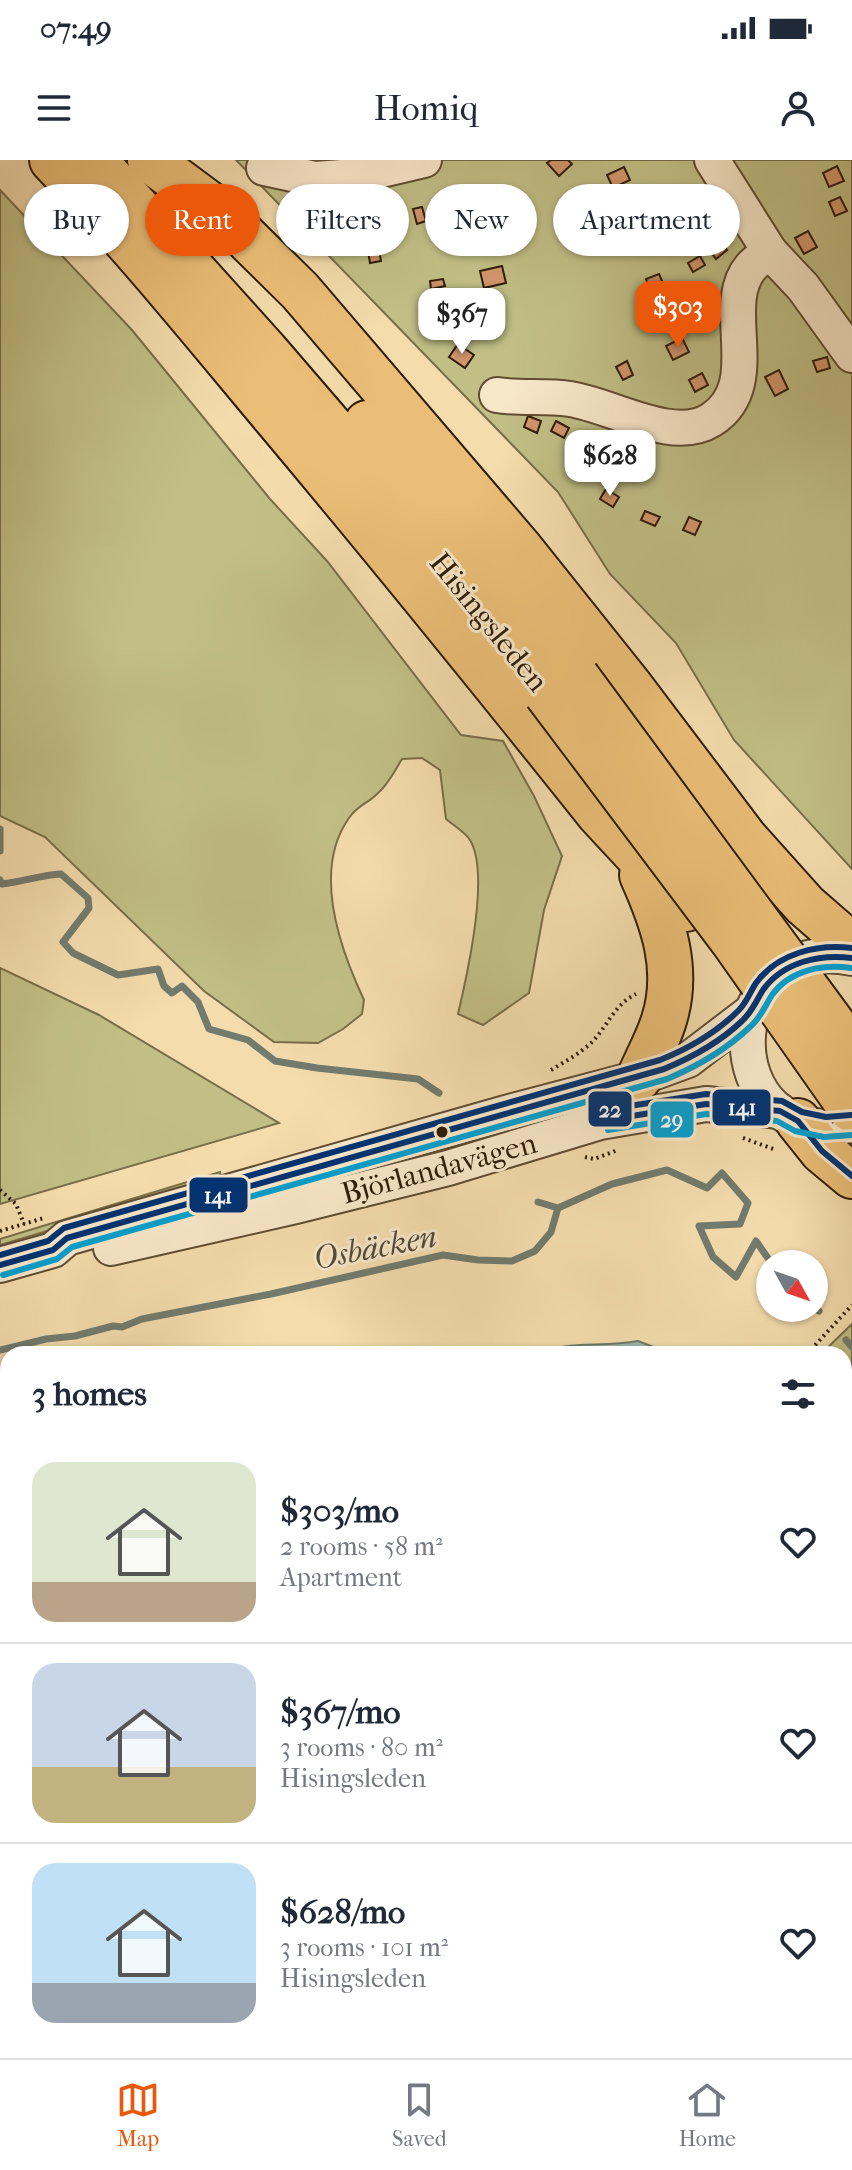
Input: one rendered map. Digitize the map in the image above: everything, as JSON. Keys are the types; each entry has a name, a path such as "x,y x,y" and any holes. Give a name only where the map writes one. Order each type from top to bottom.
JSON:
{"highway":[{"path":"52,160 230,363 631,851 652,867 727,961 753,1008"},
{"name":"Hisingsleden","path":"94,160 562,685 852,1050"},
{"name":"Hisingsleden","path":"134,160 171,198 399,459 562,685 733,941 852,1110"},
{"path":"150,160 220,212 300,291 519,547 630,686 745,838 805,905 852,946"},
{"path":"631,851 662,919 669,950 664,1019 639,1078"},
{"path":"789,1116 822,1151 852,1176"}],"street":[{"path":"264,168 315,179 356,176 424,160"},
{"path":"712,160 770,252 812,299 852,355"},
{"path":"497,395 568,399 661,426 681,428 708,422 726,407 740,372 739,298 743,282 749,269 770,252"},
{"name":"Björlandavägen","path":"0,1265 49,1234 67,1238 639,1078 688,1060 753,1008 772,980 796,964 825,956 852,958"},
{"path":"753,1008 746,1034 750,1066 765,1096 789,1116"},
{"name":"Björlandavägen","path":"49,1234 72,1256 448,1168 600,1122 706,1104 789,1116 825,1127 852,1125"}],"path":[{"path":"540,1073 573,1058 594,1040 627,998 638,993 668,996"},
{"path":"0,1190 16,1204 24,1224"},
{"path":"0,1231 24,1224 49,1234"},
{"path":"814,1346 852,1305"}],"shaded area":[{"path":"236,160 852,160 852,869 734,740 676,643 610,574 558,492 329,256 409,256 409,184 276,184 276,201"},
{"path":"0,190 24,215 24,256 62,256 132,330 270,499 327,561 461,735 503,741 534,796 562,856 544,910 529,993 483,1025 458,1014 475,925 476,855 468,837 446,819 440,770 422,758 402,759 381,790 349,818 338,839 332,861 334,909 346,957 364,1000 362,1014 318,1043 274,1042 204,991 45,837 0,816"},
{"path":"0,968 99,1015 279,1123 0,1204"},
{"path":"220,1172 221,1179 0,1245 0,1239"},
{"path":"852,1324 852,1346 829,1346"}],"water":[{"path":"638,1341 651,1346 573,1346"}],"building":[{"path":"551,160 568,160 572,164 559,176 547,163"},
{"path":"837,166 844,181 829,187 823,173"},
{"path":"624,167 630,180 611,184 607,175"},
{"path":"840,197 847,211 835,216 829,202"},
{"path":"422,207 425,221 417,224 413,209"},
{"path":"808,231 817,247 804,254 795,238"},
{"path":"369,256 380,256 381,261 370,263"},
{"path":"700,256 705,265 693,272 688,263"},
{"path":"502,266 506,283 484,288 480,271"},
{"path":"659,274 665,288 652,294 646,279"},
{"path":"443,279 445,286 431,289 430,281"},
{"path":"661,303 669,318 655,326 646,312"},
{"path":"469,319 481,324 477,335 464,330"},
{"path":"682,338 689,352 673,360 666,346"},
{"path":"458,344 474,355 465,368 449,357"},
{"path":"827,357 830,368 817,372 813,361"},
{"path":"627,361 633,375 623,380 616,367"},
{"path":"779,370 788,389 775,396 765,377"},
{"path":"702,373 708,385 695,392 689,380"},
{"path":"528,416 541,421 537,433 524,427"},
{"path":"556,421 569,428 564,438 551,431"},
{"path":"606,489 619,497 613,507 600,499"},
{"path":"645,511 660,517 655,526 641,520"},
{"path":"689,517 701,522 695,535 683,530"}],"waterway":[{"path":"0,829 0,851"},
{"path":"0,880 2,884 61,874 88,898 89,908 63,942 73,953 118,975 158,969 164,986 172,993 182,986 198,1002 209,1029 248,1040 275,1061 418,1079 439,1093"},
{"name":"Osbäcken","path":"17,1346 113,1326 122,1327 142,1319 443,1255 512,1261 535,1251 551,1232 558,1208 612,1184 667,1170 707,1188 722,1173 748,1203 740,1224 699,1226 713,1257 736,1277 756,1241 762,1250"},
{"path":"538,1202 558,1208"},
{"name":"Osbäcken","path":"846,1340 851,1346"}],"transit line":[{"name":"22","path":"0,1255 48,1241 64,1228 660,1060 692,1045 721,1026 742,1007 756,983 775,964 812,949 852,948"},
{"name":"141","path":"0,1265 53,1250 67,1238 664,1069 705,1049 733,1029 749,1014 771,980 791,967 827,957 852,958"},
{"name":"29","path":"3,1275 57,1259 72,1247 667,1079 732,1043 758,1019 779,986 797,974 818,968 851,968"},
{"name":"22","path":"604,1110 706,1094 782,1101 802,1112 826,1117 851,1115"},
{"name":"141","path":"607,1120 706,1104 780,1111 798,1121 822,1151 852,1176"},
{"name":"29","path":"608,1130 706,1114 777,1121 795,1131 824,1137 852,1135"}]}
